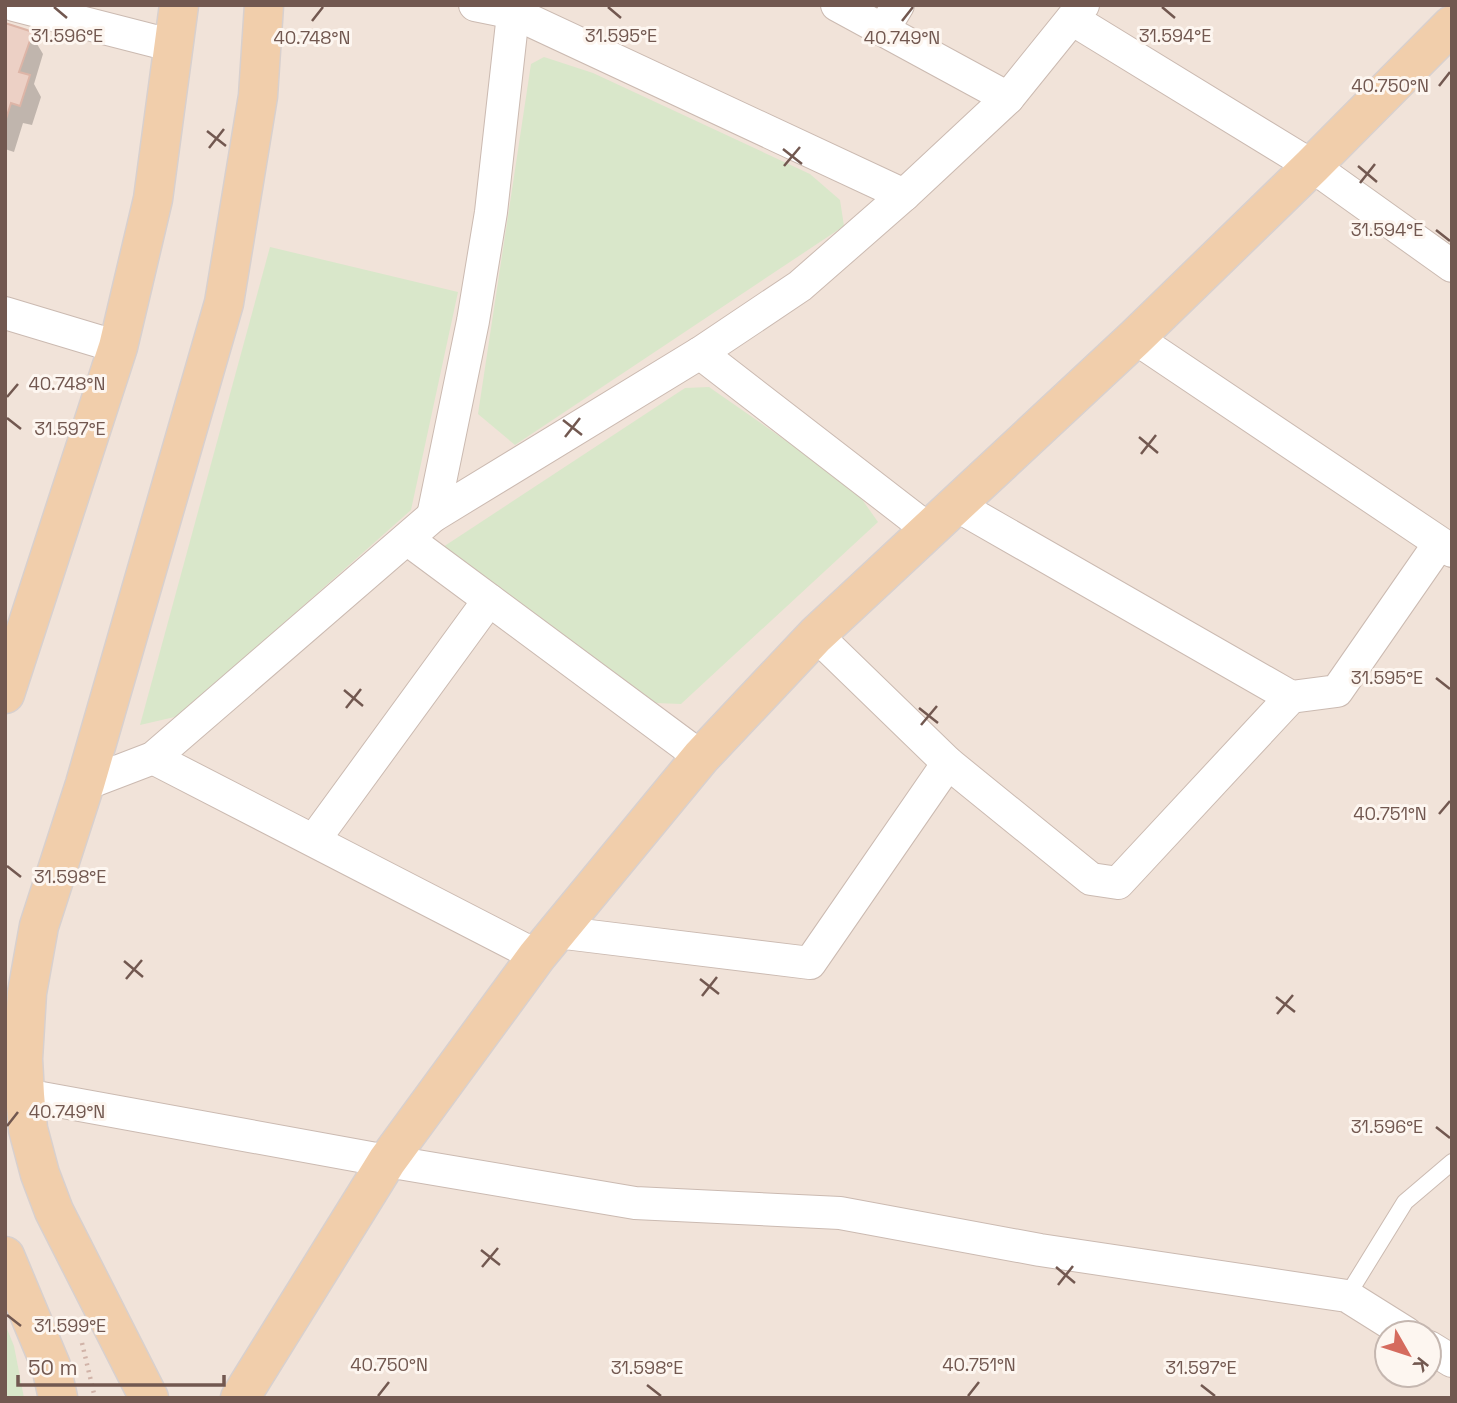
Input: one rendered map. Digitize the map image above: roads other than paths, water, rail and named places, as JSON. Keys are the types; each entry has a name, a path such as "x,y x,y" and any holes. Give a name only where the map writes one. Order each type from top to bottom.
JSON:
{"main road":[{"path":"5,694 118,347 153,199 178,5"},
{"path":"149,1398 54,1211 40,1174 28,1129 25,1095 23,1059 27,993 39,926 85,784 224,303 258,96 264,5"},
{"path":"240,1398 387,1161 547,944 701,757 816,635 1135,338 1452,25"},
{"path":"5,1256 51,1366 58,1398"}],"street":[{"path":"14,5 174,46"},
{"path":"475,5 514,9 904,195"},
{"path":"837,5 891,18 1008,98"},
{"path":"433,516 473,321 491,212 514,9"},
{"path":"85,784 153,758 433,516 700,353 800,286 904,195 1008,98 1078,12 1312,166 1452,266"},
{"path":"5,313 118,347"},
{"path":"700,353 942,518 1291,697 1338,691 1445,548 1135,338"},
{"path":"407,539 701,757"},
{"path":"314,841 489,600"},
{"path":"816,635 948,763 1091,879 1118,883 1291,697"},
{"path":"153,758 314,841 547,944 810,963 948,763"},
{"path":"25,1095 635,1203 840,1213 1040,1250 1347,1296 1384,1319"}],"lane":[{"path":"1347,1296 1405,1202 1452,1162"}]}
